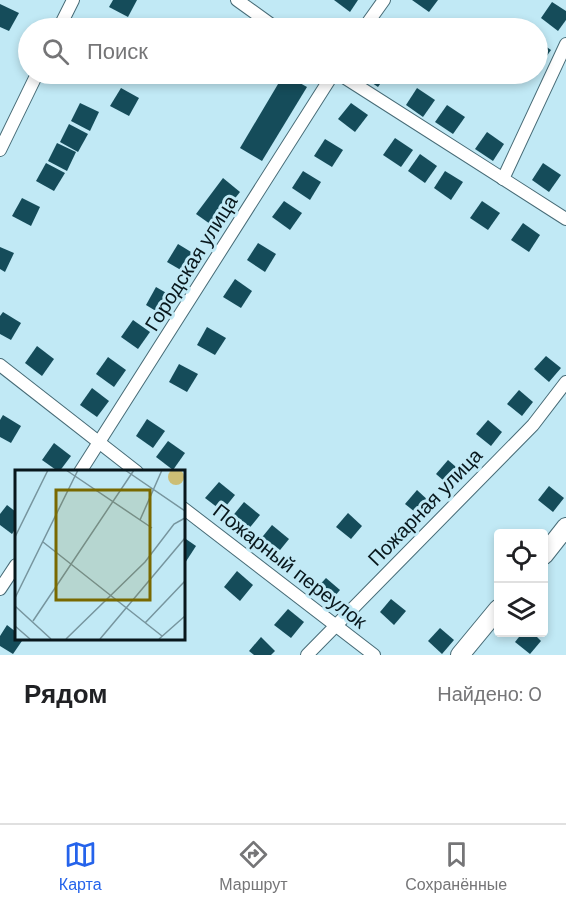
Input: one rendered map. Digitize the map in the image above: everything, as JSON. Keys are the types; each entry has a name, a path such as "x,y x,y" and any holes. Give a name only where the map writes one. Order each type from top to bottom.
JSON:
{"street":[{"path":"64,18 73,0"},
{"path":"237,0 262,18"},
{"path":"371,18 384,0"},
{"path":"548,83 566,44"},
{"path":"0,150 32,84"},
{"name":"Городская улица","path":"81,470 327,84"},
{"path":"355,84 566,219"},
{"path":"503,179 547,84"},
{"path":"0,365 134,470"},
{"name":"Пожарная улица","path":"307,655 533,425 566,382"},
{"name":"Пожарный переулок","path":"184,509 374,655"},
{"path":"548,549 566,527"},
{"path":"0,588 15,566"},
{"path":"460,655 494,614"}],"building":[{"path":"113,0 137,0 128,17 109,7"},
{"path":"334,0 358,0 350,12"},
{"path":"412,0 438,0 429,12"},
{"path":"552,2 566,11 566,20 558,31 548,23 548,18 541,18"},
{"path":"0,4 19,13 9,31 0,27"},
{"path":"278,84 302,84 307,87 262,161 240,148"},
{"path":"121,88 139,98 129,116 110,106"},
{"path":"417,88 435,100 423,117 406,105"},
{"path":"80,103 99,112 90,131 71,121"},
{"path":"351,103 368,115 355,132 338,119"},
{"path":"447,105 465,117 453,134 435,122"},
{"path":"69,124 88,134 78,152 60,142"},
{"path":"487,132 504,144 493,161 475,149"},
{"path":"395,138 413,150 401,167 383,155"},
{"path":"325,139 343,150 332,167 314,156"},
{"path":"57,143 76,152 67,171 48,161"},
{"path":"420,154 437,166 425,183 408,171"},
{"path":"46,163 65,173 54,191 36,181"},
{"path":"543,163 561,175 549,192 532,180"},
{"path":"303,171 321,182 310,200 292,188"},
{"path":"445,171 463,182 451,200 434,188"},
{"path":"223,178 240,192 213,226 196,214"},
{"path":"22,198 40,207 31,226 12,216"},
{"path":"284,201 302,213 290,230 272,217"},
{"path":"482,201 500,213 488,230 470,218"},
{"path":"523,223 540,235 529,252 511,240"},
{"path":"258,243 276,254 265,272 247,260"},
{"path":"178,244 196,255 186,273 167,262"},
{"path":"0,247 14,253 5,272 0,269"},
{"path":"235,279 252,291 241,308 223,297"},
{"path":"156,287 175,298 164,316 146,305"},
{"path":"3,312 21,323 11,340 0,334 0,316"},
{"path":"133,320 150,332 138,349 121,337"},
{"path":"207,327 226,338 215,355 197,345"},
{"path":"37,346 54,359 42,376 25,363"},
{"path":"546,356 561,368 549,382 534,369"},
{"path":"108,357 126,370 114,387 96,374"},
{"path":"179,364 198,374 187,392 169,382"},
{"path":"92,388 109,401 97,417 80,405"},
{"path":"519,390 533,402 522,416 507,404"},
{"path":"3,415 21,426 11,443 0,437 0,420"},
{"path":"147,419 165,431 153,448 136,436"},
{"path":"488,420 502,432 491,446 476,434"},
{"path":"168,441 185,453 173,470 156,457"},
{"path":"54,443 71,456 60,470 56,470 42,460"},
{"path":"448,460 463,473 451,487 436,474"},
{"path":"219,482 235,495 222,511 205,498"},
{"path":"549,486 564,498 553,512 538,500"},
{"path":"417,490 431,503 420,516 405,504"},
{"path":"244,502 260,515 247,531 231,518"},
{"path":"7,505 15,511 15,530 12,534 0,525 0,514"},
{"path":"348,513 362,526 351,539 336,527"},
{"path":"272,525 289,539 276,555 259,541"},
{"path":"184,538 196,546 184,562"},
{"path":"237,571 253,585 240,601 224,587"},
{"path":"326,578 340,590 328,604 314,591"},
{"path":"391,599 406,611 394,625 380,612"},
{"path":"288,609 304,622 291,638 274,625"},
{"path":"7,625 15,631 15,640 23,640 13,654 0,646 0,636"},
{"path":"440,628 454,640 442,654 428,641"},
{"path":"261,637 275,651 271,655 254,655 249,651"},
{"path":"519,637 537,637 541,641 530,654 515,642"}]}
